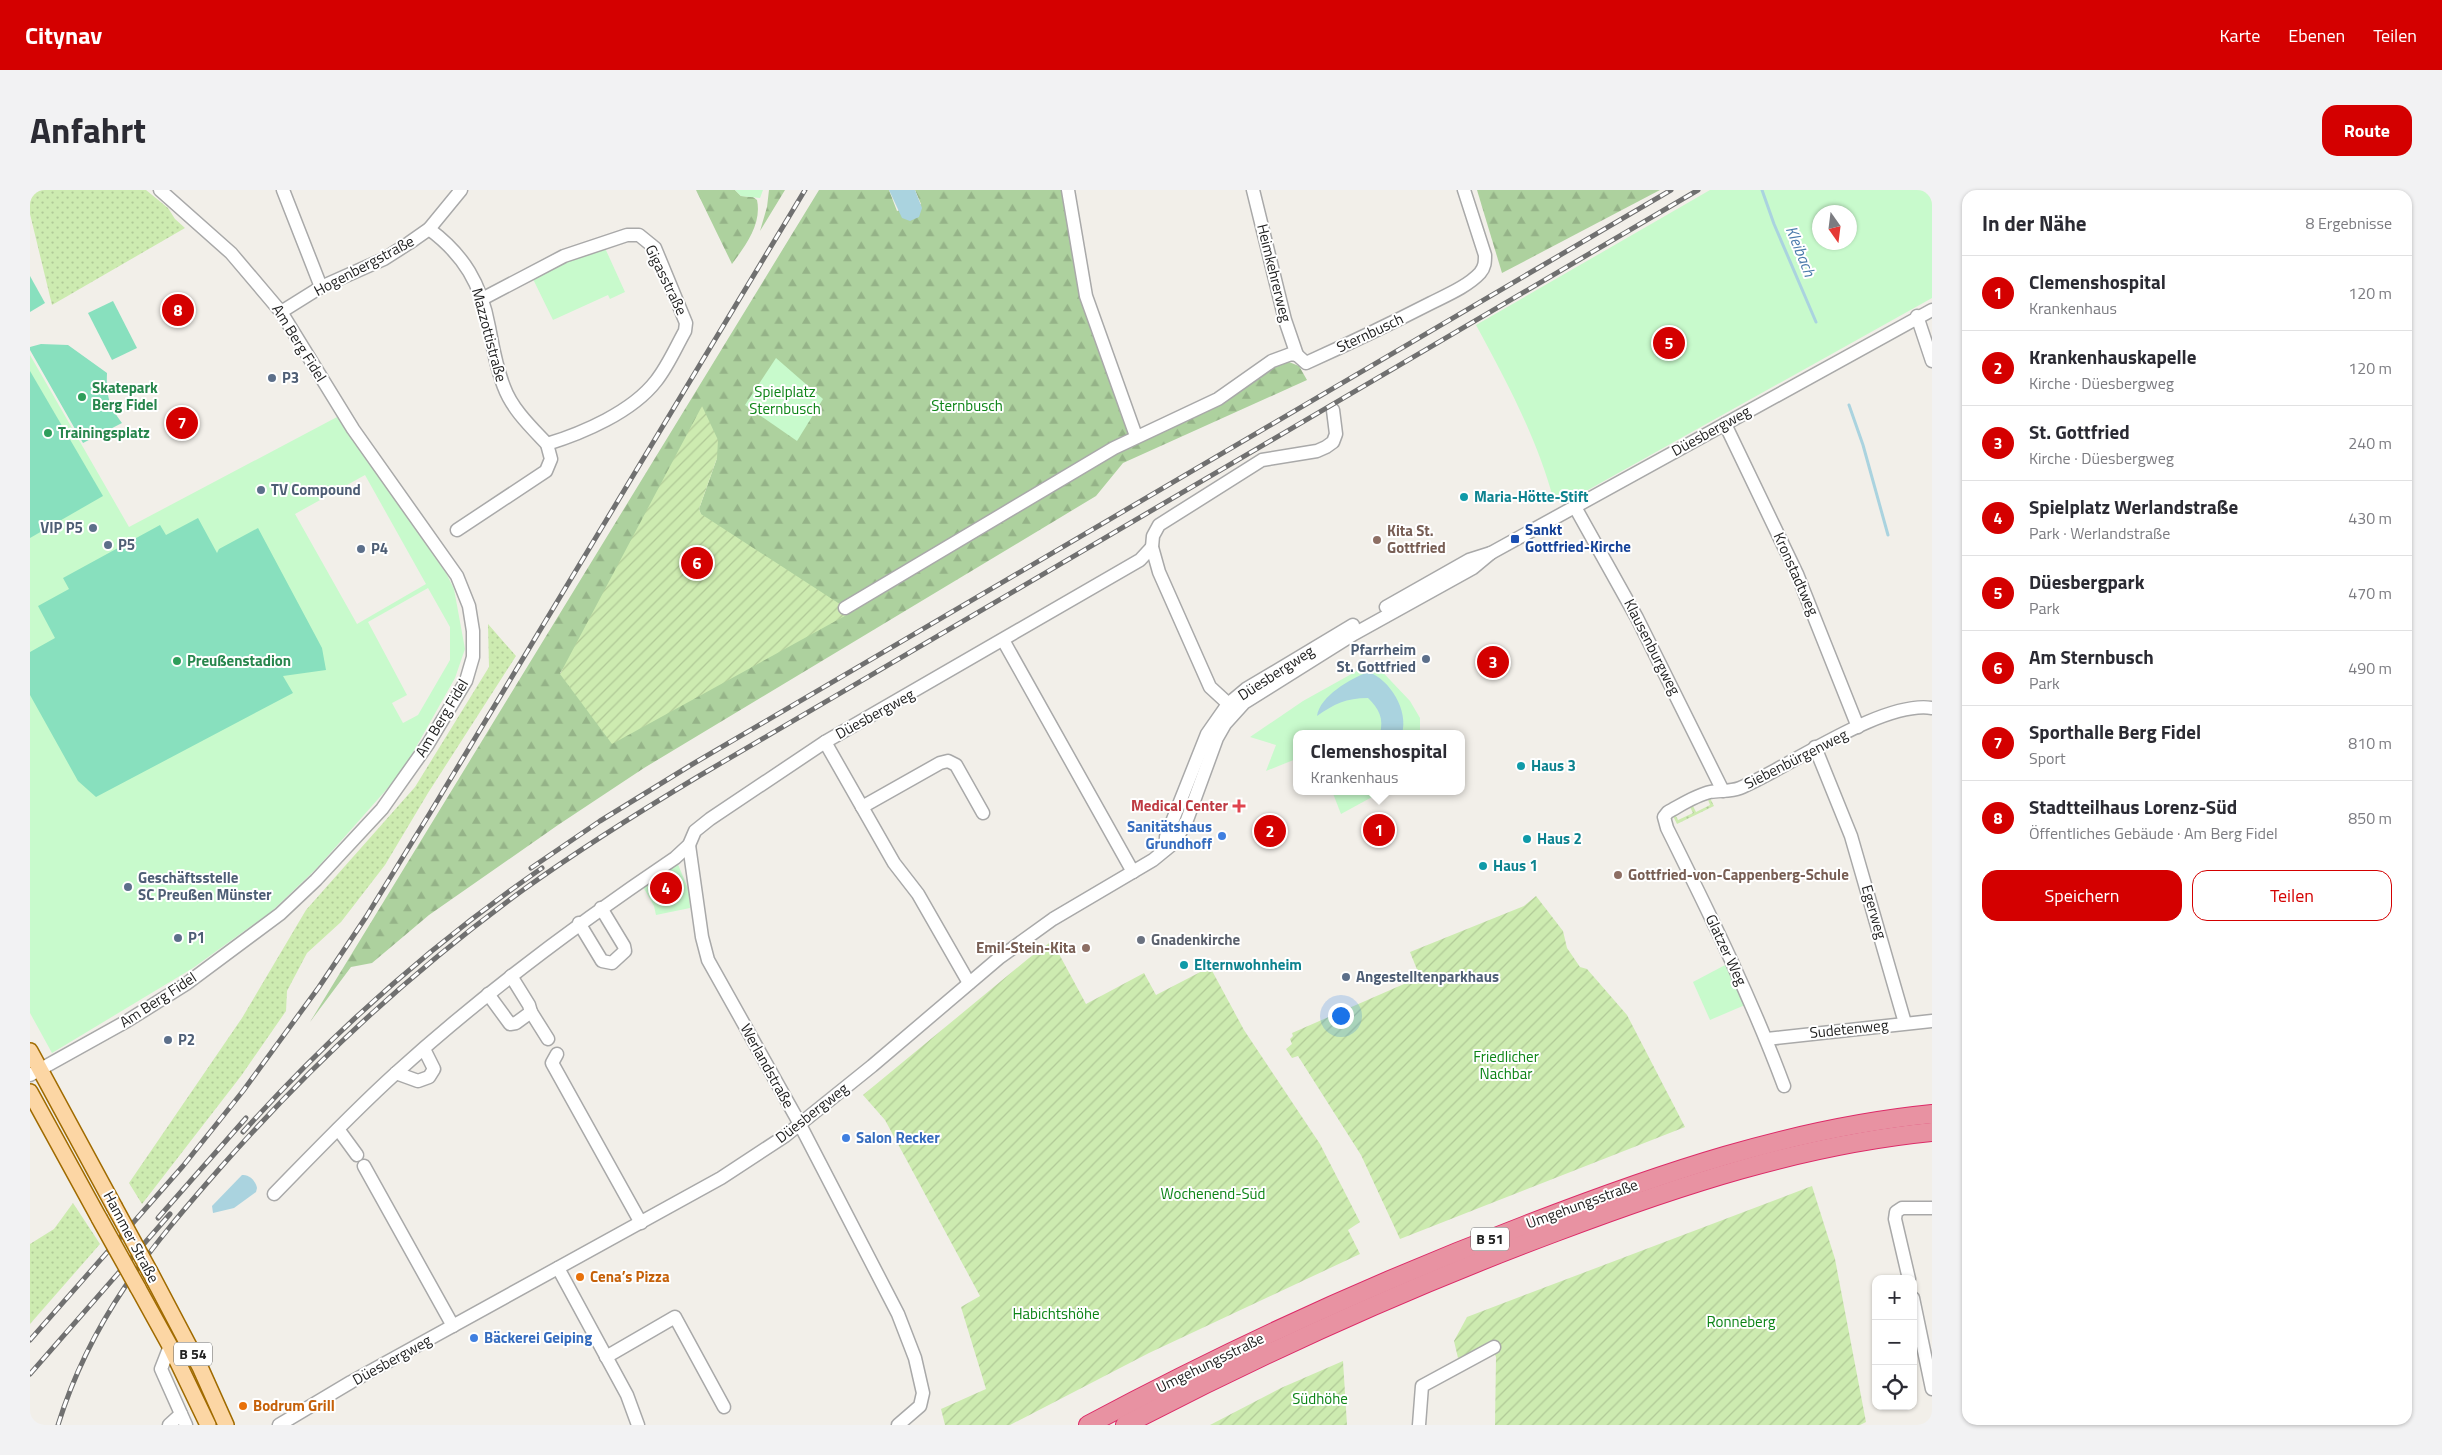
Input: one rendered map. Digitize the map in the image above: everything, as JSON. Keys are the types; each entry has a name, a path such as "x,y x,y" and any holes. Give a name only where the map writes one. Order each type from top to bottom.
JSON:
{"highway":[{"name":"Umgehungsstraße","path":"1088,1425 1180,1377 1321,1310 1423,1266 1556,1213 1687,1166 1752,1147 1836,1128 1932,1114"},
{"name":"Umgehungsstraße","path":"1125,1425 1210,1381 1354,1314 1470,1265 1594,1218 1699,1181 1778,1158 1862,1141 1932,1132"}],"main road":[{"name":"Hammer Straße","path":"30,1051 35,1072 114,1206 150,1272 200,1367 226,1425"},
{"name":"Hammer Straße","path":"30,1092 170,1346 208,1425"}],"street":[{"name":"Am Berg Fidel","path":"35,1072 128,1021 186,984 280,914 321,875 382,809 428,744 466,681 473,657 473,631 469,606 457,576 353,429 281,312 231,253 160,190"},
{"path":"283,190 321,287"},
{"name":"Hogenbergstraße","path":"281,312 321,287 384,258 429,229 461,190"},
{"path":"1068,190 1086,296 1136,436"},
{"name":"Heimkehrerweg","path":"1253,190 1285,320 1297,355"},
{"name":"Sternbusch","path":"845,608 1136,436 1218,399 1272,361 1291,354 1297,355 1306,363 1381,329 1452,292 1481,272 1485,264 1485,255 1464,190"},
{"name":"Mazzottistraße","path":"429,229 448,244 458,255 482,298 494,358 504,389 522,417 547,444"},
{"name":"Gigasstraße","path":"482,298 564,256 627,235 639,235 655,248 681,306 686,323 685,331 657,380 648,391 594,426 576,435 547,444"},
{"name":"Düesbergweg","path":"279,1425 351,1382 722,1178 800,1124 872,1066 969,983 1053,919 1133,872 1166,849 1166,837 1207,734 1232,708 1246,689 1305,652 1469,560 1491,553 1917,316 1932,310"},
{"path":"1917,316 1932,361"},
{"path":"1232,708 1210,687 1159,572 1152,547 1153,536 1160,525 1262,460 1317,451 1326,447 1333,442 1336,434 1333,410"},
{"name":"Kronstadtweg","path":"1725,424 1797,574 1858,727"},
{"path":"457,530 546,471 551,459 547,444"},
{"name":"Klausenburgweg","path":"1575,506 1637,618 1723,791"},
{"name":"Düesbergweg","path":"689,844 695,831 710,819 825,742 1140,560 1152,547"},
{"path":"1003,640 1133,872"},
{"name":"Siebenbürgenweg","path":"1664,817 1668,812 1706,793 1735,790 1790,764 1815,747 1858,727 1911,708 1932,708"},
{"name":"Düesbergweg","path":"825,742 894,863 918,894 969,983"},
{"name":"Egerweg","path":"1815,747 1851,836 1905,1023"},
{"path":"862,807 940,763 948,761 956,765 984,813"},
{"name":"Glatzer Weg","path":"1664,817 1667,828 1719,932 1766,1039 1784,1086"},
{"path":"274,1194 396,1073 488,994 579,923 675,858 689,844"},
{"name":"Werlandstraße","path":"689,844 702,937 708,960 800,1124 898,1314 915,1358 923,1393 920,1406 898,1425"},
{"path":"579,923 602,961 612,963 625,952 624,946 601,908"},
{"path":"511,976 529,1005 530,1012 548,1039"},
{"path":"488,994 510,1024 516,1023 530,1012"},
{"name":"Sudetenweg","path":"1766,1039 1932,1021"},
{"path":"396,1073 418,1081 430,1076 434,1068 424,1049"},
{"path":"557,1054 552,1063 641,1223"},
{"path":"338,1129 357,1155"},
{"path":"364,1166 453,1326"},
{"path":"1908,1275 1894,1220 1896,1212 1902,1208 1932,1208"},
{"path":"558,1268 627,1395 638,1425"},
{"path":"606,1357 675,1317 724,1407"},
{"path":"1917,1317 1932,1389"},
{"path":"169,1425 184,1420 161,1369 170,1346"},
{"path":"1419,1425 1422,1386 1494,1347"}],"green space":[{"path":"30,190 146,190 168,208 175,219 185,228 52,305 30,214"},
{"path":"696,190 735,190 741,196 753,197 757,200 757,217 752,234 732,264"},
{"path":"735,190 763,190 760,198 741,196"},
{"path":"769,190 785,190 760,231 767,207"},
{"name":"Sternbusch","path":"819,190 889,190 897,211 921,204 915,190 1061,190 1082,298 1130,435 1130,447 1224,402 1277,364 1289,362 1299,366 1307,380 1123,463 1096,496 644,768 558,825 429,915 372,963 351,967 310,1022","holes":["717,458 699,509 701,515 851,612 560,673"]},
{"path":"1477,190 1660,190 1502,273"},
{"path":"1710,190 1932,190 1932,298 1570,500 1559,497 1554,501 1539,455 1510,389 1476,325"},
{"path":"605,248 625,292 610,299 608,295 553,320 533,279 565,262"},
{"path":"30,276 45,303 30,312"},
{"path":"113,301 137,348 112,360 88,313"},
{"name":"Skatepark Berg Fidel","path":"41,344 68,345 107,373 109,400 122,423 83,443 30,350 30,347"},
{"path":"30,355 129,527 337,417 446,573 454,589 465,649 455,678 402,772 317,868 272,911 193,968 52,1053 30,1013","holes":["365,475 426,584 357,624 295,514","428,588 450,627 450,660 418,715 403,723 392,703 407,695 368,622"]},
{"name":"Spielplatz Sternbusch","path":"776,358 823,399 797,441 745,405"},
{"name":"Trainingsplatz","path":"30,371 103,496 30,538"},
{"path":"702,406 718,440 717,458 699,509 701,514 852,612 612,744 560,674"},
{"name":"Preußenstadion","path":"198,518 217,553 219,549 258,528 322,648 326,670 283,676 293,693 96,797 78,781 30,695 30,652 55,638 38,606 69,589 63,578 160,525 166,535"},
{"path":"488,624 516,656 428,793 385,865 341,922 307,953 287,991 286,1011 241,1076 142,1204 129,1183 242,1018 306,910 415,787 489,667"},
{"path":"1373,662 1410,701 1420,718 1420,730 1293,730 1293,760 1266,771 1276,745 1250,737 1303,701"},
{"path":"1334,795 1376,795 1341,814"},
{"path":"1709,796 1714,806 1677,824 1672,814 1674,812 1678,820 1693,813 1689,805 1692,804 1696,812 1710,805 1707,797"},
{"path":"677,862 689,891 690,908 656,915 654,906 642,885"},
{"name":"Friedlicher Nachbar","path":"1536,896 1563,931 1567,948 1580,967 1587,969 1627,1015 1685,1127 1400,1239 1361,1155 1298,1056 1292,1058 1286,1049 1292,1044 1290,1039 1293,1036 1292,1033 1420,977 1410,952 1524,906"},
{"path":"1052,941 1086,1004 1144,973 1156,995 1210,967 1244,1030 1320,1144 1360,1222 1348,1230 1360,1254 1149,1353 1010,1425 945,1425 941,1409 986,1389 961,1307 980,1296 885,1120 863,1095"},
{"path":"1727,964 1745,1005 1710,1020 1693,982"},
{"name":"Ronneberg","path":"1812,1186 1835,1259 1866,1422 1860,1425 1495,1425 1496,1357 1491,1345 1458,1358 1454,1341 1467,1317"},
{"path":"73,1203 100,1244 30,1324 30,1244 54,1229"},
{"name":"Südhöhe","path":"1343,1361 1347,1425 1210,1425 1281,1388"}],"water":[{"path":"889,190 915,190 922,208 919,217 910,221 902,218"},
{"path":"1368,672 1384,681 1400,706 1403,716 1402,730 1380,730 1380,714 1368,698 1341,702 1317,716 1319,709 1330,695 1353,679"},
{"path":"242,1175 250,1177 254,1181 257,1188 256,1192 234,1208 213,1213 212,1206"}],"waterway":[{"name":"Kleibach","path":"1762,190 1774,224 1816,322"},
{"name":"Kleibach","path":"1849,405 1863,445 1888,535"}],"railway":[{"path":"30,1340 183,1166 243,1091 319,987 366,917 430,813 805,190"},
{"path":"531,868 600,821 691,765 1671,190"},
{"path":"58,1425 87,1352 105,1318 146,1257 221,1167 255,1129 364,1020 442,953 523,890 588,845 699,776 1698,190"},
{"path":"243,1132 312,1060 385,991 462,927 542,868"},
{"path":"158,1218 246,1118"},
{"path":"30,1374 170,1214"}],"place":[{"name":"Stadtteilhaus Lorenz-Süd","path":"178,310"},
{"name":"Düesbergpark","path":"1669,343"},
{"name":"P3","path":"272,378"},
{"name":"Skatepark Berg Fidel","path":"82,397"},
{"name":"Sporthalle Berg Fidel","path":"182,423"},
{"name":"Trainingsplatz","path":"48,433"},
{"name":"TV Compound","path":"261,490"},
{"name":"Maria-Hötte-Stift","path":"1464,497"},
{"name":"VIP P5","path":"93,528"},
{"name":"Sankt Gottfried-Kirche","path":"1515,539"},
{"name":"Kita St. Gottfried","path":"1377,540"},
{"name":"P5","path":"108,545"},
{"name":"P4","path":"361,549"},
{"name":"Am Sternbusch","path":"697,563"},
{"name":"Pfarrheim St. Gottfried","path":"1426,659"},
{"name":"Preußenstadion","path":"177,661"},
{"name":"St. Gottfried","path":"1493,662"},
{"name":"Haus 3","path":"1521,766"},
{"name":"Medical Center","path":"1239,806"},
{"name":"Clemenshospital","path":"1379,830"},
{"name":"Krankenhauskapelle","path":"1270,831"},
{"name":"Sanitätshaus Grundhoff","path":"1222,836"},
{"name":"Haus 2","path":"1527,839"},
{"name":"Haus 1","path":"1483,866"},
{"name":"Gottfried-von-Cappenberg-Schule","path":"1618,875"},
{"name":"Geschäftsstelle SC Preußen Münster","path":"128,887"},
{"name":"Spielplatz Werlandstraße","path":"666,888"},
{"name":"P1","path":"178,938"},
{"name":"Gnadenkirche","path":"1141,940"},
{"name":"Emil-Stein-Kita","path":"1086,948"},
{"name":"Elternwohnheim","path":"1184,965"},
{"name":"Angestelltenparkhaus","path":"1346,977"},
{"name":"P2","path":"168,1040"},
{"name":"Salon Recker","path":"846,1138"},
{"name":"Cena’s Pizza","path":"580,1277"},
{"name":"Bäckerei Geiping","path":"474,1338"},
{"name":"Bodrum Grill","path":"243,1406"}],"park label":[{"name":"Wochenend-Süd","path":"1213,1194"},
{"name":"Habichtshöhe","path":"1056,1314"}]}
